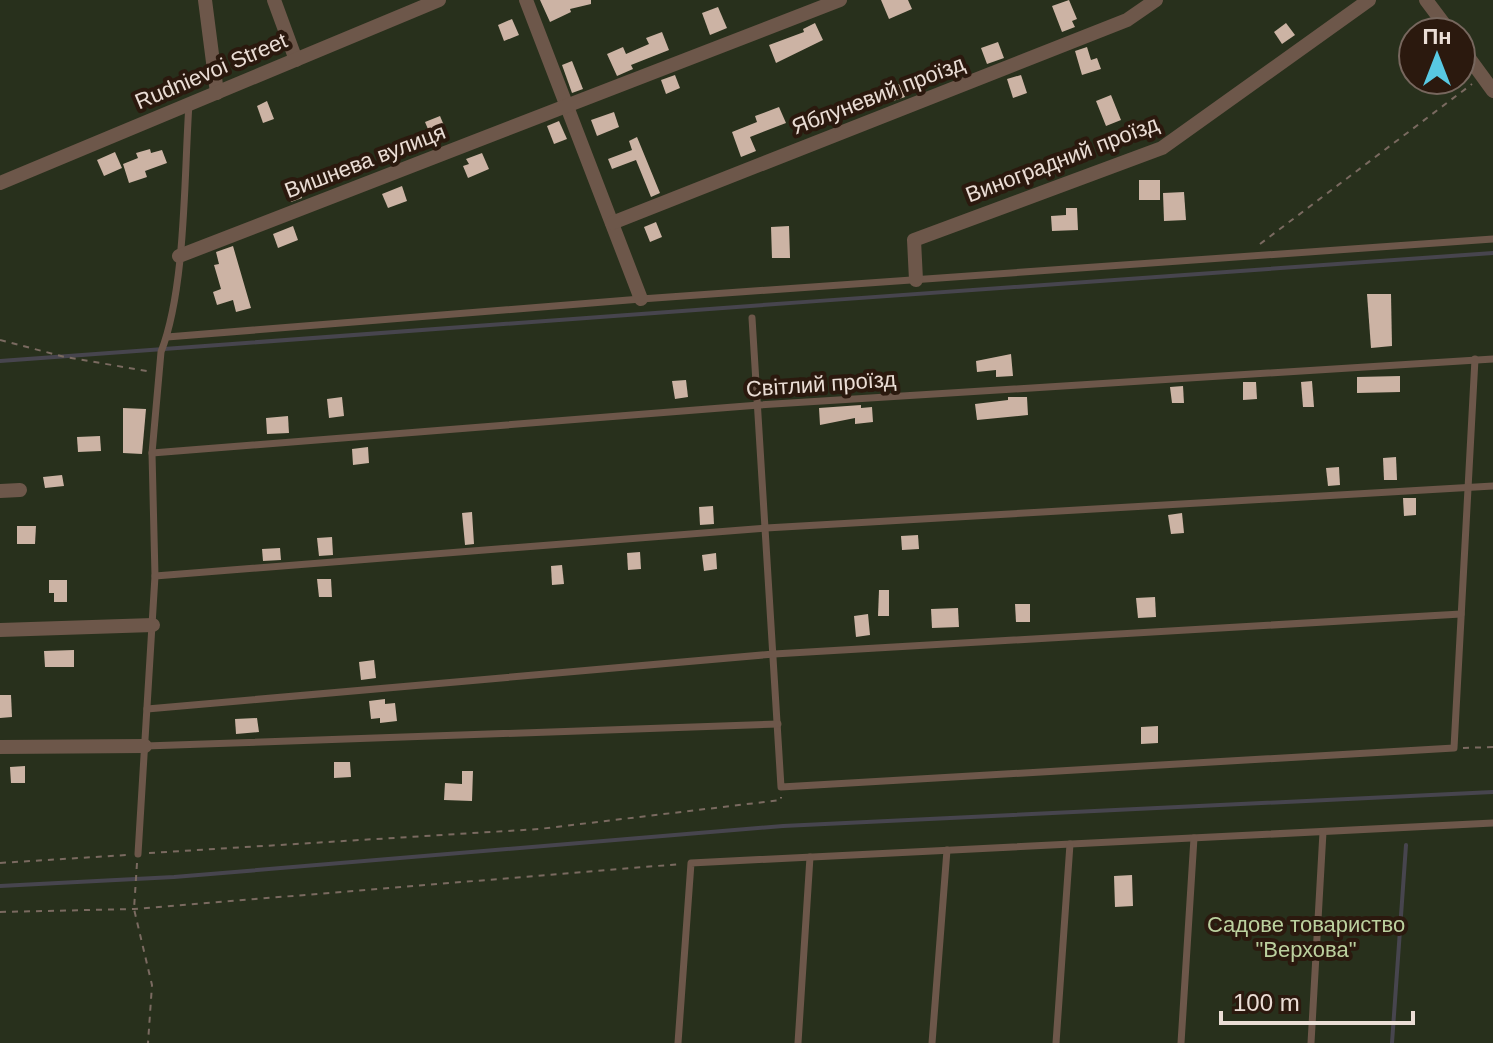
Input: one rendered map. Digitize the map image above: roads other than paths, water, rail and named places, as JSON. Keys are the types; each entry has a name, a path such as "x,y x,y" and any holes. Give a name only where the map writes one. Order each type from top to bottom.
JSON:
{"street":[{"path":"205,0 217,93"},
{"path":"274,0 296,60"},
{"name":"Rudnievoi Street","path":"0,183 439,0"},
{"path":"526,0 641,299"},
{"name":"Вишнева вулиця","path":"179,256 840,0"},
{"name":"Яблуневий проїзд","path":"612,223 1127,20 1156,0"},
{"name":"Виноградний проїзд","path":"916,280 914,240 1162,148 1369,0"},
{"path":"1477,69 1493,91"},
{"path":"0,491 20,490"},
{"path":"0,630 153,625"},
{"path":"0,747 145,746"}],"lane":[{"path":"138,854 155,576 152,453 161,352 167,337 179,256 189,104"},
{"path":"167,337 641,299 1493,239"},
{"path":"752,318 781,787 1454,748 1475,359"},
{"name":"Світлий проїзд","path":"152,453 759,405 1493,359"},
{"path":"155,576 766,528 1493,486"},
{"path":"147,709 774,654 1461,614"},
{"path":"145,746 778,724"},
{"path":"678,1043 691,863 1493,823"},
{"path":"1311,1043 1323,832"},
{"path":"1181,1043 1194,838"},
{"path":"1056,1043 1070,844"},
{"path":"932,1043 947,850"},
{"path":"798,1043 810,857"}],"waterway":[{"path":"0,361 1493,253"},
{"path":"0,886 174,877 783,826 1493,792"},
{"path":"1392,1043 1406,845"}],"park label":[{"name":"Садове товариство \"Верхова\"","path":"1306,936"}]}
